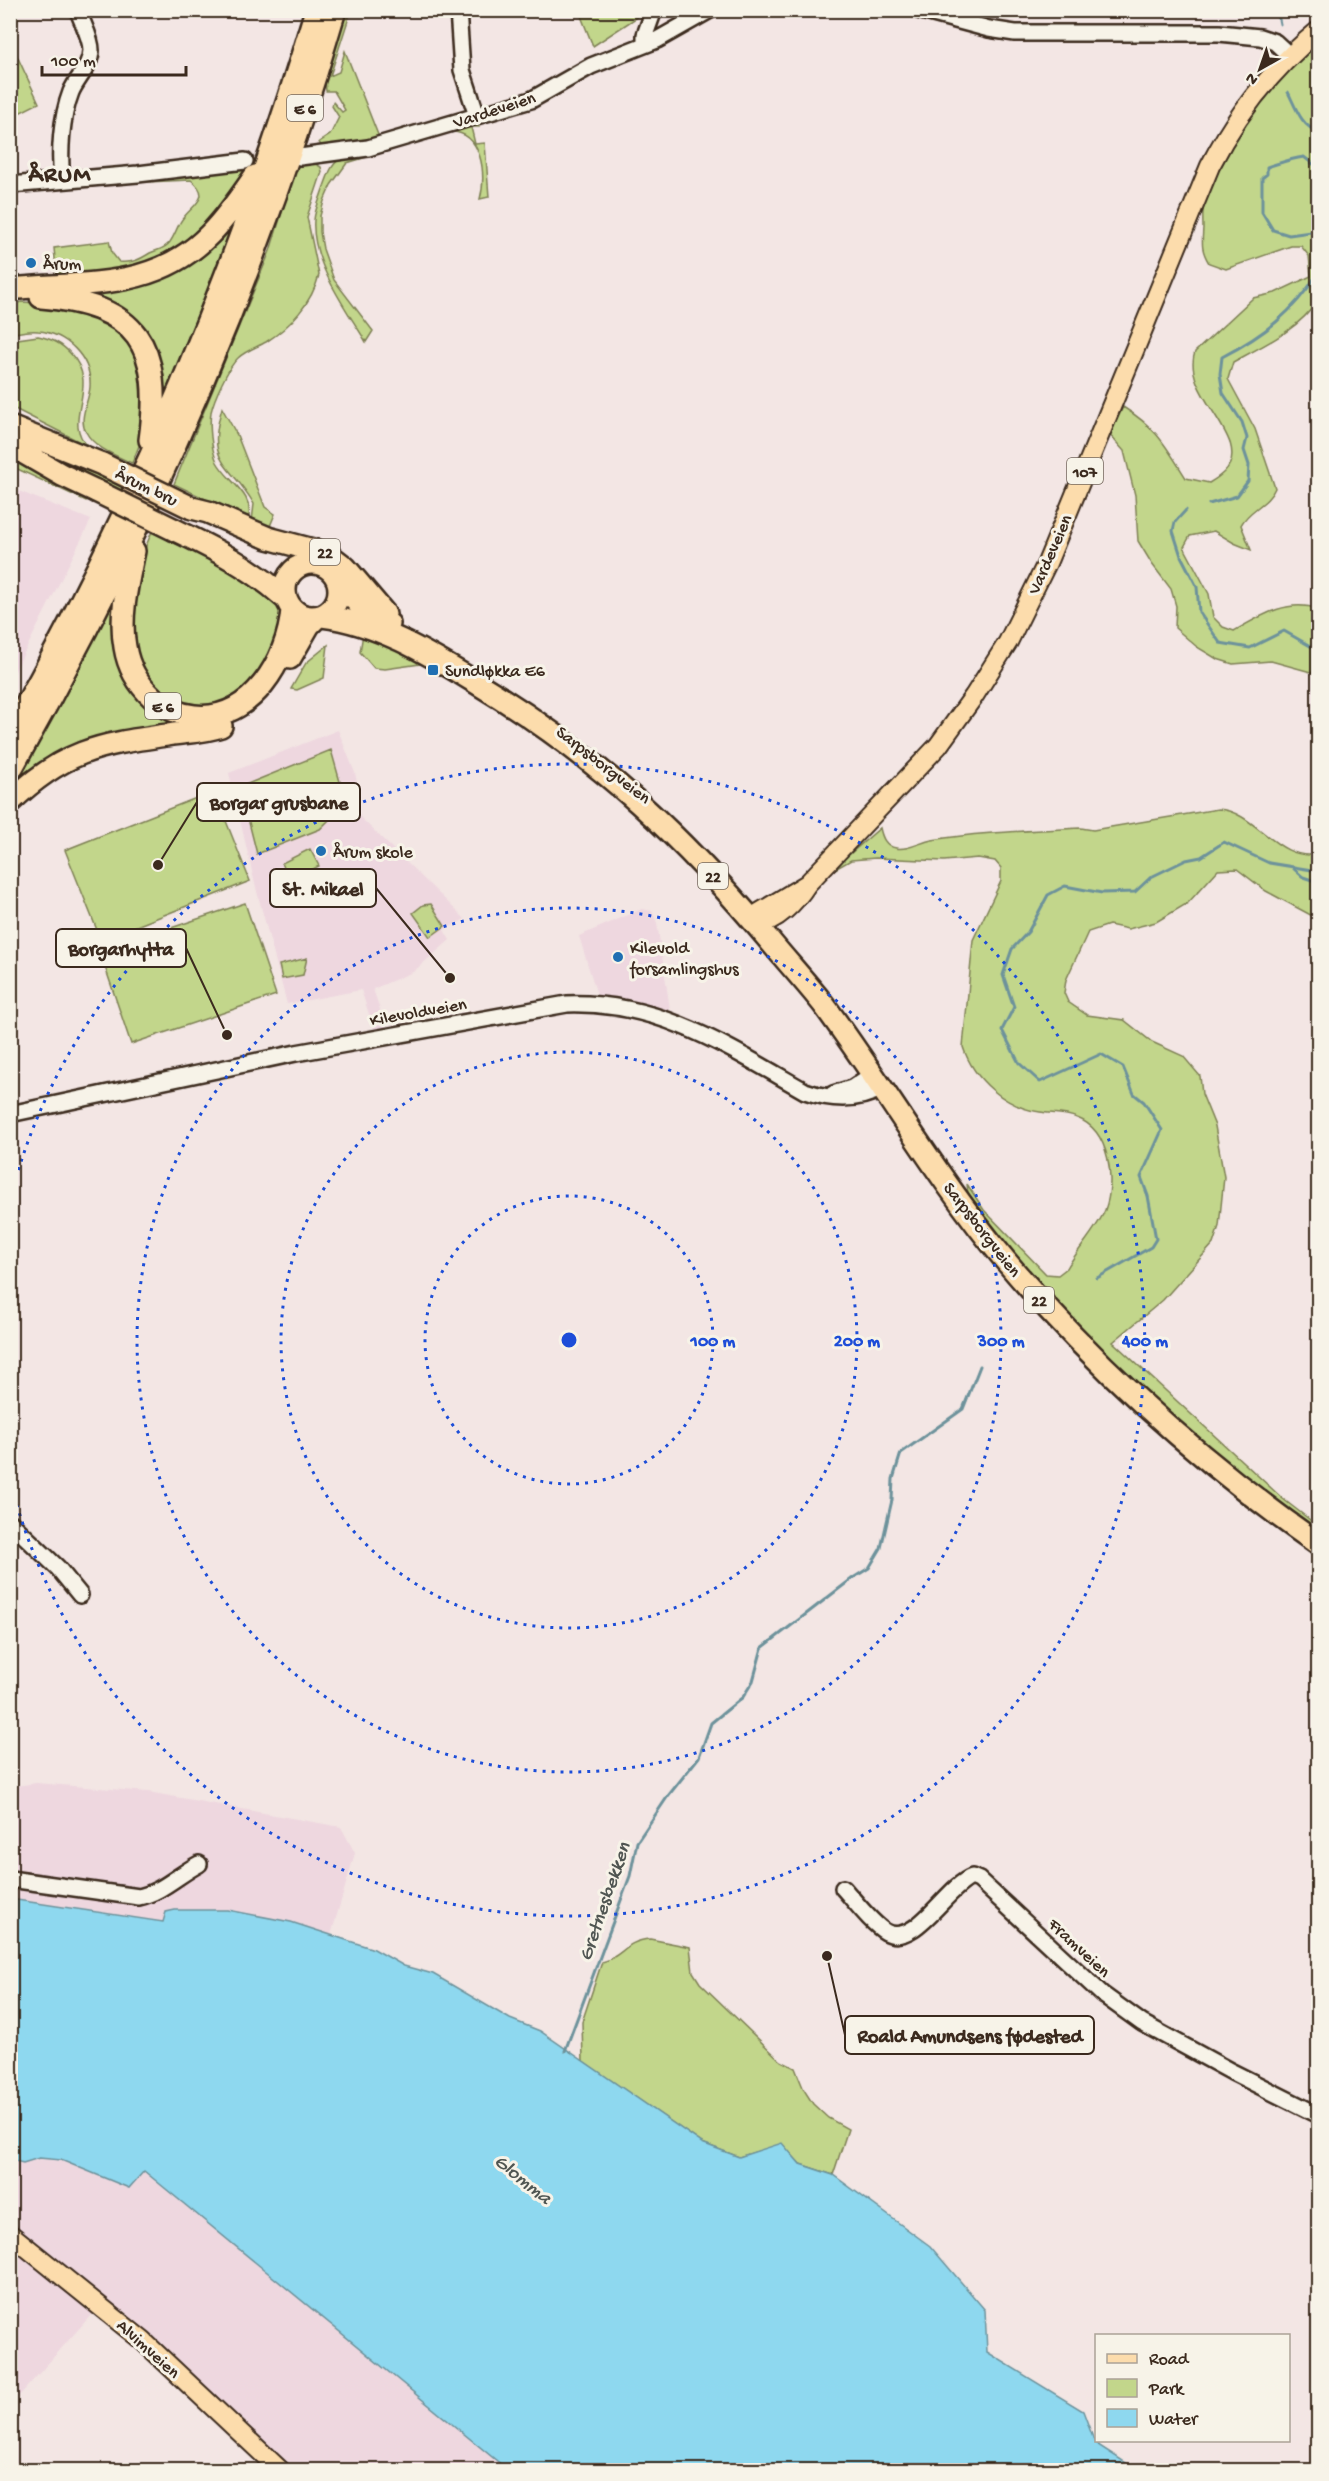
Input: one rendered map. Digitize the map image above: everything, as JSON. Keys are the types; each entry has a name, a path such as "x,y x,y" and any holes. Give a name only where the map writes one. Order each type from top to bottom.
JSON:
{"highway":[{"name":"E 6","path":"10,734 75,613 146,463 214,306 270,156 316,10"},
{"name":"E 6","path":"10,771 72,659 138,527 198,395 254,255 291,151 335,10"},
{"name":"E 6","path":"10,289 121,281 161,269 187,254 208,236 270,156"},
{"name":"E 6","path":"10,300 40,297 86,304 106,310 123,321 137,335 150,359 154,386 146,463"},
{"name":"Årum bru","path":"10,427 83,455 192,508"},
{"name":"Årum bru","path":"10,445 54,471 234,560 258,575 289,604"},
{"name":"22","path":"192,508 269,550 308,563 324,565 336,576 339,584 338,599 329,612 320,616 303,616 289,604 285,582 288,575 300,565 308,563"},
{"name":"22","path":"192,508 208,512 268,538 334,557 387,616 416,633 428,645"},
{"name":"E 6","path":"138,527 125,605 124,646 129,662 141,684 160,704 171,711 202,717 232,710 244,703 267,679 280,656 288,636 289,604"},
{"name":"Sarpsborgveien","path":"339,584 365,610 428,645 542,716 617,772 696,843 761,920 815,997 820,1000 965,1209 1003,1257 1083,1347 1175,1434 1227,1478 1318,1544"},
{"name":"E 6","path":"10,802 44,772 81,752 106,744 216,728 245,716 261,703 272,689 304,633 320,616"},
{"name":"Sarpsborgveien","path":"320,616 371,627 428,654 501,698 556,735 611,777 668,828 761,920"}],"main road":[{"name":"Vardeveien","path":"761,920 784,910 918,770 974,696 1008,642 1047,563 1210,166 1226,137 1265,82 1289,55 1318,32"},
{"name":"Alvimveien","path":"10,2234 144,2341 280,2470"}],"street":[{"path":"62,180 65,118 72,90 85,68 91,51 78,10"},
{"path":"458,10 462,70 477,116"},
{"path":"645,44 645,35 654,10"},
{"name":"Vardeveien","path":"300,157 368,148 531,100 591,66 657,40 710,10"},
{"path":"918,10 989,29 1015,33 1219,33 1260,37 1275,42 1289,55"},
{"path":"10,185 138,174 245,161"},
{"name":"Kilevoldveien","path":"10,1114 351,1043 567,1004 596,1003 623,1007 672,1021 700,1033 805,1091 818,1095 834,1094 877,1081"},
{"path":"10,1522 58,1568 80,1595"},
{"path":"10,1879 139,1897 156,1893 177,1876 199,1864"},
{"name":"Framveien","path":"843,1888 885,1931 895,1935 914,1929 959,1884 972,1877 979,1880 1102,1994 1142,2023 1318,2115"}],"shaded area":[{"path":"11,488 91,520 11,679"},
{"name":"Årum skole","path":"338,730 355,773 358,787 353,806 361,818 465,919 444,930 450,940 413,972 373,989 389,1036 377,1038 361,990 287,1004 255,884 229,773"},
{"path":"642,909 652,911 657,923 670,1009 658,1015 596,1003 597,995 579,936"},
{"path":"36,1783 148,1792 341,1827 355,1853 331,1935 291,1922 228,1910 175,1910 164,1922 11,1899 10,1787"},
{"path":"39,2158 61,2160 129,2188 143,2171 508,2470 280,2470 100,2305 11,2405 11,2160"}],"green space":[{"path":"344,11 351,11 330,76 339,72 345,51 380,140 323,149 319,142 330,135 339,117 332,106 333,102 342,112 345,110 334,91 326,91 325,78"},
{"path":"579,11 643,11 642,14 593,46"},
{"path":"11,43 39,103 10,117"},
{"path":"1318,43 1318,300 1291,328 1233,362 1228,379 1255,429 1275,488 1268,499 1241,525 1251,550 1214,531 1190,536 1184,547 1209,594 1213,617 1223,627 1234,631 1274,610 1285,607 1307,606 1318,609 1318,674 1271,661 1233,664 1217,659 1197,647 1175,628 1176,606 1171,589 1138,541 1135,495 1124,451 1110,435 1123,407 1152,430 1186,478 1209,483 1224,472 1231,460 1231,446 1225,431 1198,384 1193,368 1195,352 1253,298 1275,293 1311,276 1309,256 1301,246 1291,246 1226,269 1209,263 1203,247 1204,205 1210,183 1233,138 1265,95"},
{"path":"478,122 479,127 471,127 475,144 485,143 489,197 480,199 482,167 475,146 469,138 460,133 449,132 347,163 331,185 320,216 323,249 334,280 373,331 366,342 331,284 318,252 315,212 330,171 342,158"},
{"path":"312,162 321,167 322,172 307,217 319,275 316,285 305,305 291,322 275,336 244,353 234,362 211,412 211,437 217,462 244,495 248,503 248,519 174,484 270,251 297,164"},
{"path":"248,168 237,191 221,214 167,262 57,279 54,248 109,241 112,253 119,262 142,258 168,245 185,215 201,197 198,186 191,180 101,184"},
{"path":"242,206 158,411 156,363 86,298 88,287 141,281"},
{"path":"22,302 54,304 118,324 146,368 141,441 132,463 94,443 86,432 83,421 90,387 89,376 87,366 75,349 67,342 48,333 31,331 11,334 11,304"},
{"path":"38,336 64,347 79,366 83,379 83,391 78,425 81,436 88,446 11,407 11,340"},
{"path":"222,408 237,435 265,507 275,514 270,526 252,521 254,504 218,452 216,441"},
{"path":"20,437 125,482 119,494 49,461"},
{"path":"11,453 93,497 86,501 11,466"},
{"path":"153,529 216,559 267,592 281,610 284,623 265,670 236,700 191,710 149,687 129,635 141,558"},
{"path":"124,580 124,664 189,720 11,788"},
{"path":"363,634 427,663 385,669 374,668 360,652"},
{"path":"328,645 324,678 297,690 291,689 306,663"},
{"path":"331,750 346,803 320,829 257,854 240,787"},
{"path":"214,791 250,881 101,940 65,850"},
{"path":"1218,809 1244,818 1290,851 1303,855 1318,854 1318,919 1266,891 1237,869 1218,870 1188,903 1156,922 1128,929 1109,925 1088,932 1066,980 1064,993 1068,1002 1087,1015 1124,1020 1152,1042 1183,1056 1200,1076 1202,1094 1215,1126 1224,1177 1219,1226 1213,1244 1163,1300 1113,1342 1283,1499 1318,1526 1318,1531 1278,1507 1136,1387 1047,1297 969,1203 967,1184 984,1210 1046,1274 1058,1275 1067,1268 1102,1216 1110,1185 1108,1158 1097,1133 1088,1124 1068,1115 1027,1109 1003,1098 983,1081 963,1047 973,940 1001,881 1001,868 995,861 978,858 944,861 876,858 851,860 828,873 880,828 887,843 900,849 932,840 969,835 1081,828 1093,830"},
{"path":"310,849 319,866 290,881 282,863"},
{"path":"245,903 276,995 131,1044 100,952"},
{"path":"431,904 445,926 430,937 413,913 423,905"},
{"path":"307,958 303,975 282,979 279,965"},
{"path":"650,1939 690,1947 693,1972 700,1983 781,2061 795,2068 813,2104 828,2118 848,2129 833,2175 800,2164 782,2144 739,2157 702,2143 583,2061 582,2022 602,1962 615,1957 634,1943"}],"water":[{"name":"Glomma","path":"10,1899 163,1922 166,1912 175,1910 228,1910 291,1922 374,1949 404,1966 433,1974 510,2019 540,2031 702,2143 739,2157 782,2143 800,2164 833,2175 930,2246 985,2310 987,2352 1083,2411 1095,2443 1137,2470 508,2470 144,2171 129,2188 61,2160 39,2158 23,2163 11,2160"}],"waterway":[{"name":"Gretnesbekken","path":"1277,10 1280,24"},
{"name":"Gretnesbekken","path":"1288,92 1303,121 1318,131"},
{"name":"Gretnesbekken","path":"1318,163 1313,164 1304,157 1290,160 1267,167 1267,174 1262,178 1262,212 1273,230 1289,235 1318,231"},
{"name":"Gretnesbekken","path":"1209,504 1237,496 1248,481 1249,465 1244,450 1247,438 1242,422 1223,393 1220,374 1222,357 1276,322 1298,300 1318,273"},
{"name":"Gretnesbekken","path":"1186,510 1175,522 1173,531 1181,556 1197,587 1199,612 1220,643 1250,648 1284,631 1312,647 1318,647"},
{"name":"Gretnesbekken","path":"1097,1278 1151,1247 1156,1239 1148,1196 1141,1177 1162,1130 1144,1102 1134,1094 1123,1067 1101,1054 1040,1082 1019,1063 1002,1030 1014,1007 1003,975 1012,949 1028,932 1048,895 1065,886 1102,893 1135,892 1151,877 1186,860 1201,857 1224,842 1269,863 1318,871"},
{"path":"1294,869 1303,877 1318,882"},
{"name":"Gretnesbekken","path":"565,2051 630,1876 637,1842 668,1796 699,1757 711,1723 743,1697 753,1681 762,1648 869,1568 881,1548 892,1500 893,1479 901,1453 963,1409 980,1366"}],"place":[{"name":"Årum","path":"31,263"},
{"name":"Sundløkka E6","path":"433,670"},
{"name":"Årum skole","path":"321,851"},
{"name":"Borgar grusbane","path":"158,865"},
{"name":"Kilevold forsamlingshus","path":"618,957"},
{"name":"St. Mikael","path":"450,978"},
{"name":"Borgarhytta","path":"227,1035"},
{"name":"Roald Amundsens fødested","path":"827,1956"}],"district":[{"name":"ÅRUM","path":"60,173"}]}
